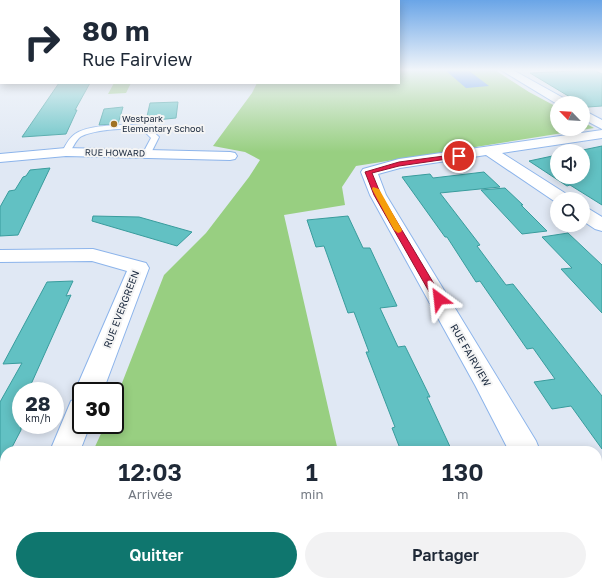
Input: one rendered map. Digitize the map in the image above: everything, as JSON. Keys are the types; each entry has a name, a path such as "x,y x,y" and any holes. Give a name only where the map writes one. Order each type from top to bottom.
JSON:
{"street":[{"path":"590,118 602,125"},
{"name":"RUE FAIRVIEW","path":"522,446 484,377 378,195 368,172 399,164 602,134"},
{"path":"489,151 551,192"},
{"name":"RUE HOWARD","path":"1,160 66,152 230,156"},
{"path":"590,217 602,225"},
{"name":"RUE EVERGREEN","path":"0,256 93,255 139,268 93,382"},
{"path":"67,446 72,433"}],"lane":[{"path":"66,152 76,137 84,132 106,128 129,127 145,129 155,137 147,153"}],"green space":[{"path":"249,97 539,97 550,103 550,135 356,166 342,187 345,205 284,215 337,446 95,446 101,434 124,434 124,382 122,382 164,275 206,233 249,177 260,160 245,152 213,146"}],"building":[{"path":"49,97 82,97 75,110 77,110 66,134 22,137"},
{"path":"590,97 602,97 602,106 590,107"},
{"path":"178,102 176,118 146,121 150,103"},
{"path":"123,107 118,124 99,125 104,109"},
{"path":"602,146 602,205 590,198 590,192 581,192 570,185 567,186 564,184 590,184 590,148"},
{"path":"550,156 550,175 529,161"},
{"path":"50,168 18,235 0,236 0,207 9,191 15,190 23,177 26,176 30,170"},
{"path":"484,172 500,187 440,193 480,245 477,246 506,285 513,284 602,396 602,446 600,446 571,406 552,409 534,382 555,379 533,348 527,349 480,281 476,282 447,237 445,237 402,177 430,174 433,178"},
{"path":"505,188 547,231 522,234 481,190"},
{"path":"93,216 139,217 192,232 177,246 92,221"},
{"path":"348,216 363,248 370,248 397,306 380,308 398,347 405,346 430,397 427,397 450,446 399,446 392,428 395,427 366,352 369,352 354,312 348,313 324,246 316,247 307,220"},
{"path":"568,233 602,265 602,313 561,269 572,268 542,237"},
{"path":"73,281 66,296 71,295 32,382 12,382 12,434 19,434 13,446 0,446 0,402 22,363 3,364 47,282"}],"slow traffic":[{"path":"375,189 398,230"}],"place":[{"name":"Westpark Elementary School","path":"114,124"}],"route":[{"path":"439,299 378,195 368,172 399,164 459,156"}]}
